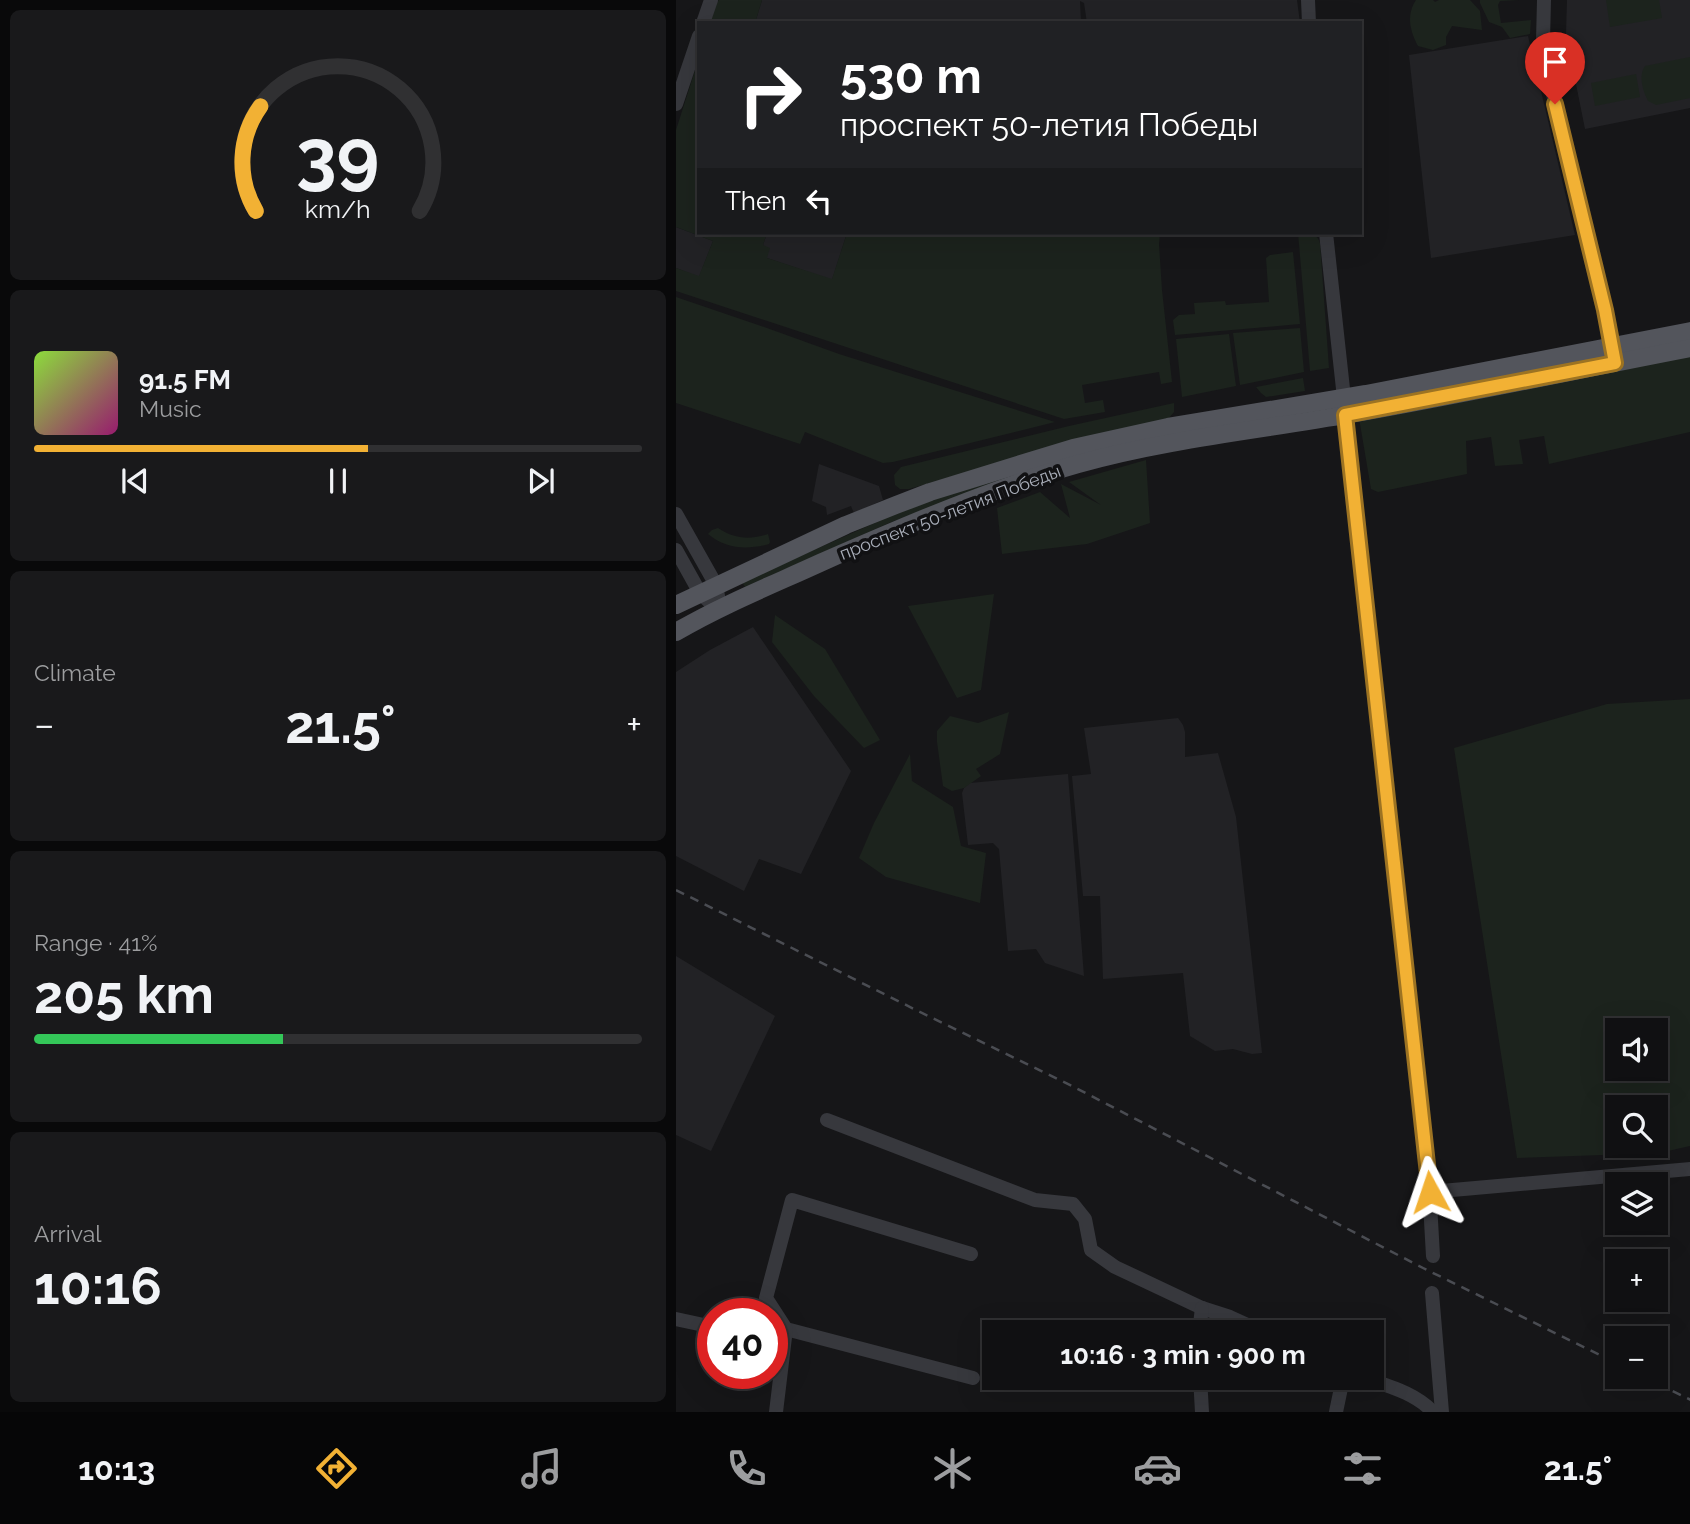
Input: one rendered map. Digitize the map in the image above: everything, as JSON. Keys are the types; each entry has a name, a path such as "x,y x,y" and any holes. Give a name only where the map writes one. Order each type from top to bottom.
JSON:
{"main road":[{"name":"проспект 50-летия Победы","path":"1613,355 1690,331"},
{"name":"проспект 50-летия Победы","path":"676,632 718,610 892,532 1012,485 1119,453 1344,406 1613,355 1690,348"},
{"name":"проспект 50-летия Победы","path":"676,605 846,525 907,500 1073,448 1181,424 1344,406"}],"street":[{"path":"704,21 711,0"},
{"path":"1308,0 1310,21"},
{"path":"1544,0 1543,41 1551,86 1605,310 1613,355"},
{"path":"676,104 697,42"},
{"path":"1326,235 1430,1192 1433,1256"},
{"path":"676,514 718,610"},
{"path":"676,550 708,589"},
{"path":"827,1120 1035,1200 1073,1204 1085,1219 1091,1250 1115,1267 1202,1308 1237,1320"},
{"path":"1430,1192 1690,1169"},
{"path":"766,1298 792,1200 971,1254"},
{"path":"1432,1293 1442,1412"},
{"path":"1200,1320 1202,1308"},
{"path":"676,1319 697,1324"},
{"path":"788,1339 972,1378"},
{"path":"1384,1385 1417,1398 1433,1412"},
{"path":"776,1412 778,1389"},
{"path":"1201,1390 1202,1412"},
{"path":"1336,1412 1341,1390"}],"shaded area":[{"path":"719,0 762,0 756,21 711,21"},
{"path":"762,0 1297,0 1300,21 1087,21 1084,3 1080,1 1081,21 756,21"},
{"path":"1416,0 1470,0 1480,11 1482,30 1452,26 1446,37 1446,45 1433,50 1418,46 1410,23"},
{"path":"1480,0 1519,0 1500,1 1498,5 1501,23 1531,20 1530,34 1510,38 1502,27 1489,22"},
{"path":"1567,0 1690,0 1690,108 1585,129 1566,34"},
{"path":"1606,0 1659,0 1662,18 1610,27"},
{"path":"1528,36 1575,235 1431,258 1409,55"},
{"path":"1690,57 1690,98 1656,105 1648,101 1642,79 1645,66"},
{"path":"697,64 697,235 676,227 676,130"},
{"path":"1636,74 1640,97 1595,106 1591,83"},
{"path":"676,227 713,241 699,277 676,268"},
{"path":"697,235 766,235 763,245 770,248 767,258 832,279 846,235 1160,235 1162,290 1172,382 1161,384 1159,372 1082,385 1085,403 1103,400 1105,412 1064,419 676,291 676,268 699,276 713,241"},
{"path":"766,235 846,235 832,280 767,258 763,245"},
{"path":"1298,235 1314,235 1320,243 1329,368 1310,371"},
{"path":"1293,252 1300,324 1175,335 1173,320 1179,315 1195,314 1194,303 1225,301 1226,305 1269,302 1266,258"},
{"path":"676,297 839,354 1055,422 883,463 805,432 800,444 676,403"},
{"path":"1300,328 1304,372 1240,385 1233,333"},
{"path":"1229,334 1236,386 1182,397 1176,339"},
{"path":"1690,353 1690,432 1549,464 1544,436 1519,440 1523,464 1495,466 1491,437 1466,441 1467,474 1378,492 1371,489 1359,418"},
{"path":"1303,378 1305,391 1266,397 1256,387"},
{"path":"1174,403 1174,412 1168,419 1071,442 909,489 900,489 895,485 894,475 901,467"},
{"path":"1075,454 889,523 745,587 742,582 932,500"},
{"path":"1146,460 1150,523 1087,544 1002,554 997,508 1040,492 1070,518 1061,484 1101,505 1069,482"},
{"path":"819,464 879,486 883,500 854,513 851,506 827,515 826,507 812,501"},
{"path":"718,528 742,537 768,534 770,542 753,547 729,545 708,534"},
{"path":"994,594 981,690 957,698 908,606"},
{"path":"775,615 825,649 880,740 864,748 814,696 772,642"},
{"path":"753,627 851,771 801,874 759,859 744,891 676,856 676,672"},
{"path":"1690,699 1690,1146 1668,1151 1668,1095 1605,1095 1605,1155 1517,1158 1454,748 1607,704"},
{"path":"1009,712 1000,754 976,769 981,776 964,788 952,791 943,786 937,731 950,716 978,723"},
{"path":"1178,718 1185,732 1185,757 1218,753 1236,817 1262,1053 1252,1054 1233,1049 1215,1051 1190,1036 1183,973 1103,979 1100,896 1083,896 1072,776 1091,774 1084,728"},
{"path":"910,754 912,781 953,807 961,846 986,853 980,903 886,877 859,858"},
{"path":"1068,774 1084,976 1045,963 1036,949 1008,951 999,849 993,843 968,845 962,793 970,783"},
{"path":"676,956 775,1016 711,1151 676,1135"}],"railway":[{"path":"676,890 1072,1086 1423,1268 1605,1358"},
{"path":"1668,1389 1691,1400"}],"route":[{"path":"1430,1192 1345,415 1615,363 1605,310 1555,104"}]}
